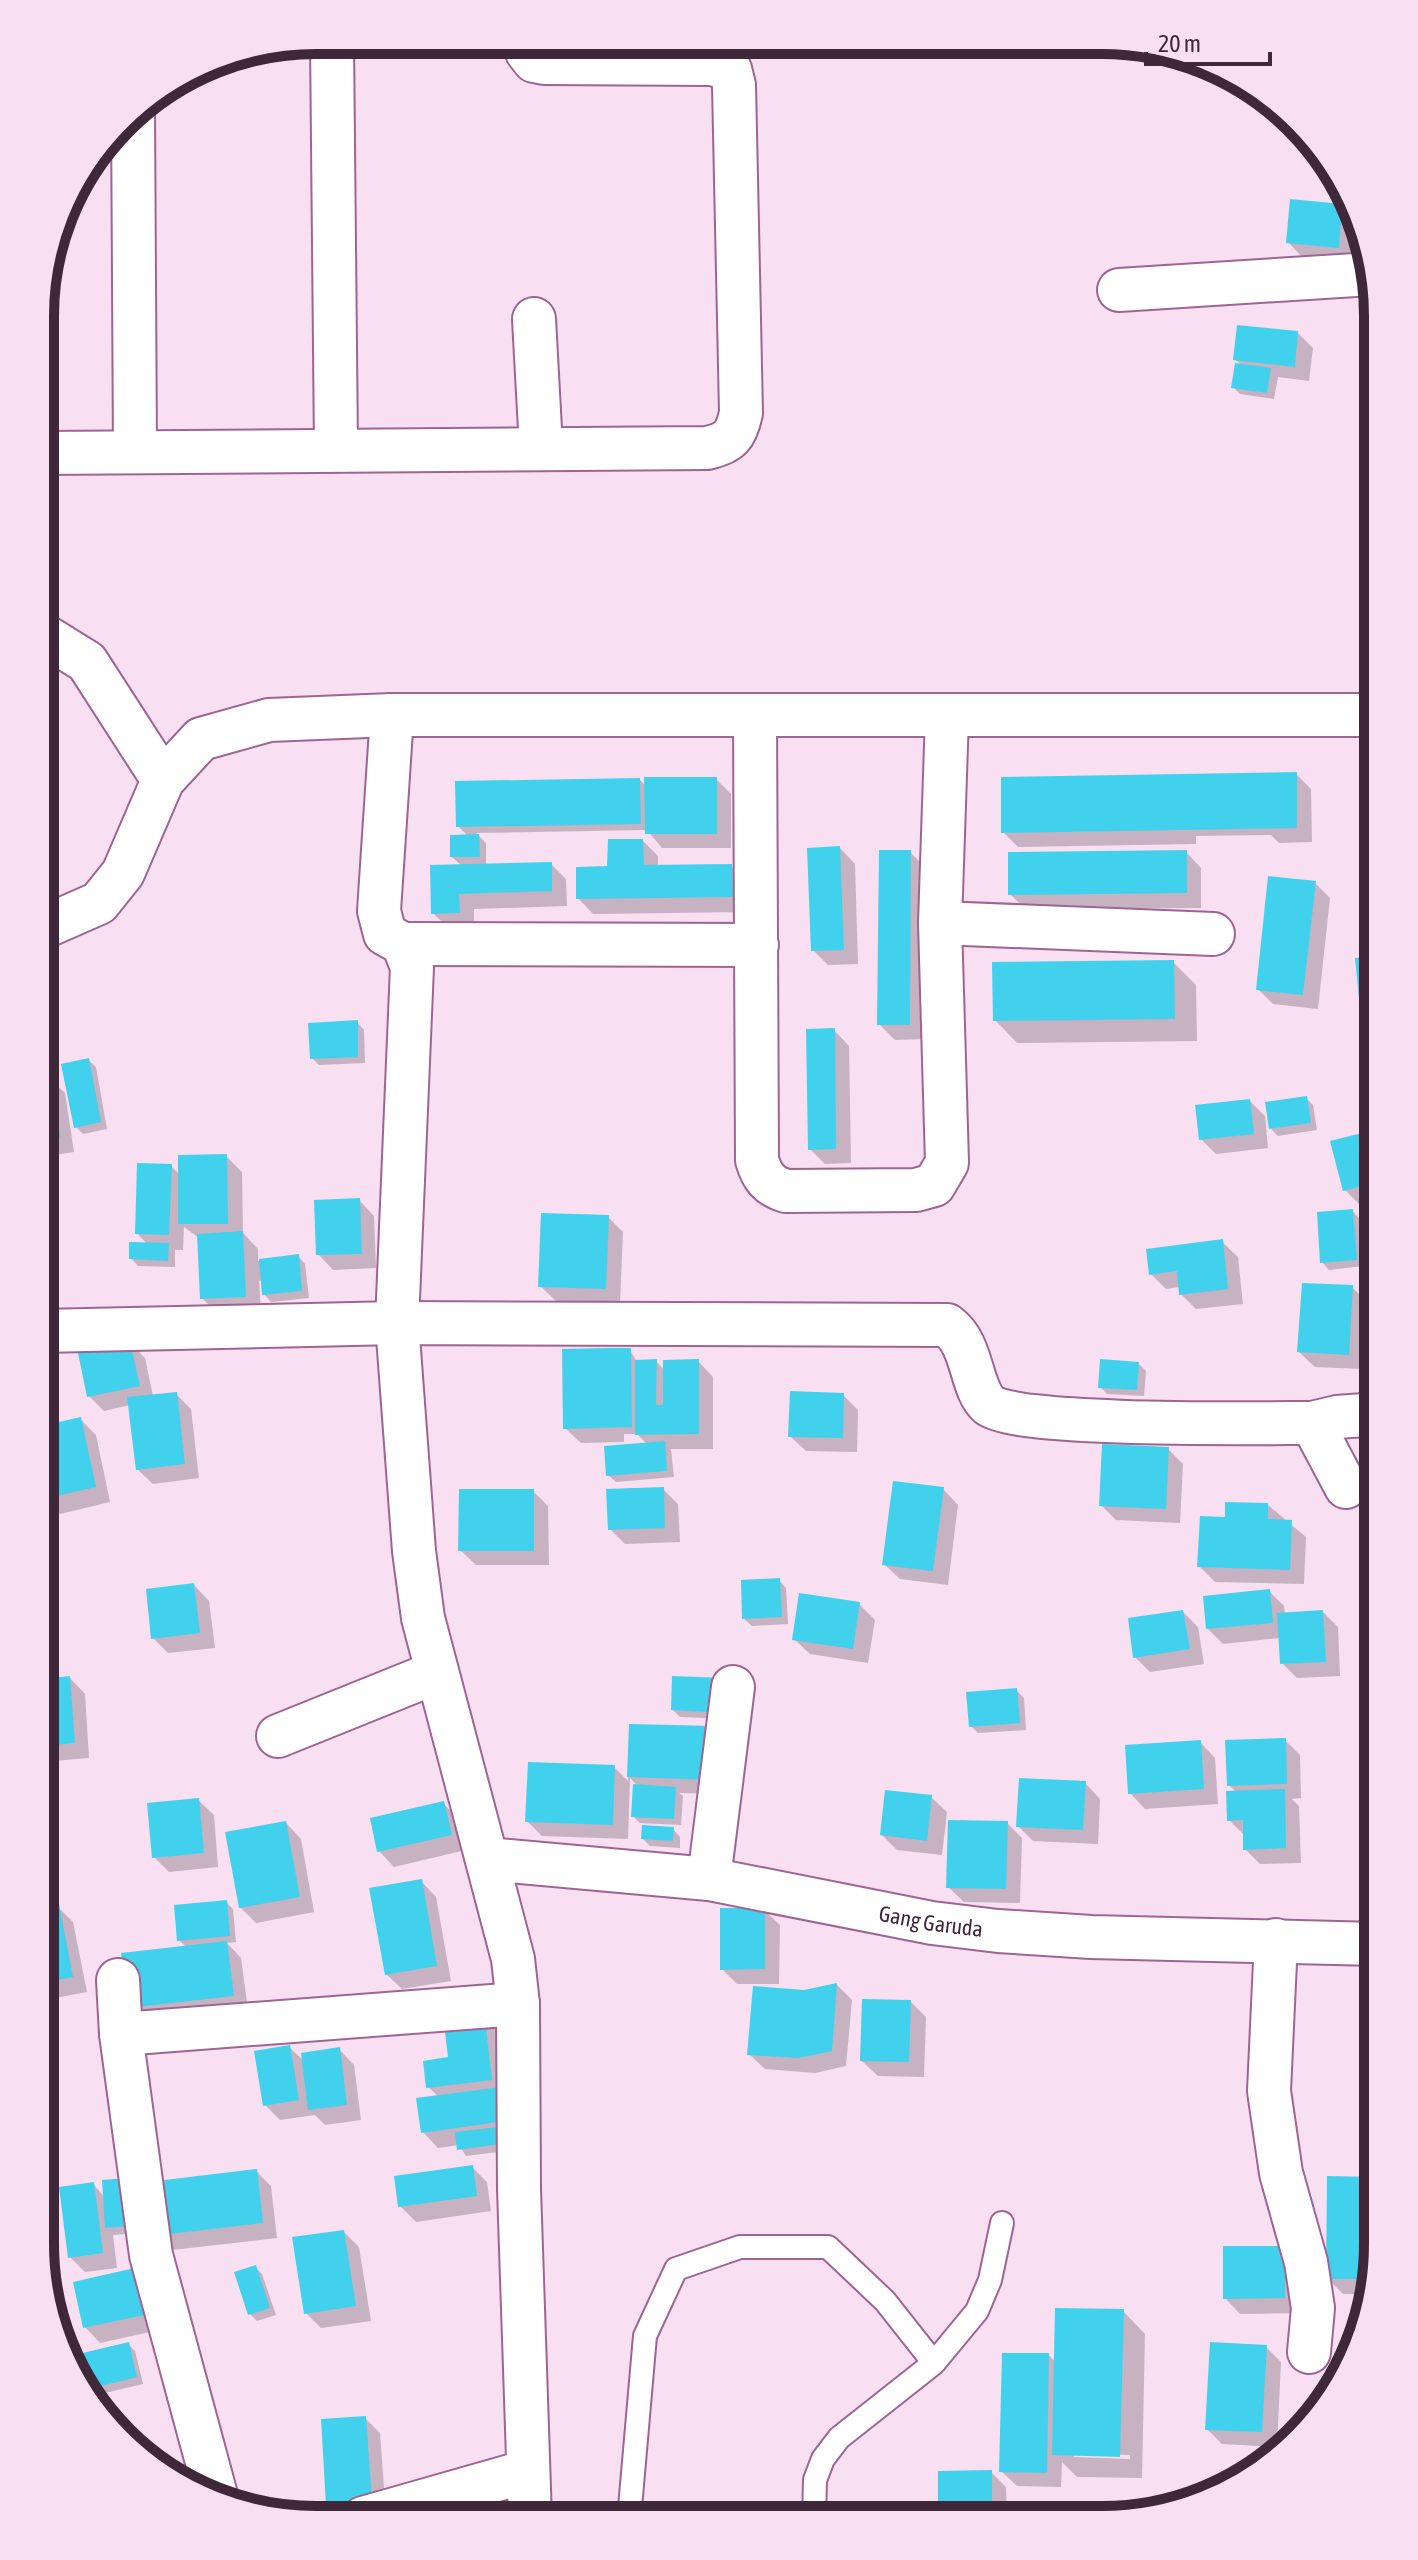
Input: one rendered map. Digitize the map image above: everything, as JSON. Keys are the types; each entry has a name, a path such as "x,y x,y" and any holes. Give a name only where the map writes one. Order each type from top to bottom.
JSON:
{"street":[{"path":"332,55 336,449"},
{"path":"54,453 707,448 724,444 736,434 741,413 734,85 730,69 712,64 534,61 529,55"},
{"path":"133,129 135,450"},
{"path":"1119,290 1360,275"},
{"path":"534,319 541,448"},
{"path":"54,641 87,662 163,780"},
{"path":"392,715 379,911 385,934 403,944 757,945"},
{"path":"54,923 99,903 123,873 163,780 201,739 233,727 269,720 392,715 1364,715"},
{"path":"755,715 757,1160 765,1179 773,1187 786,1191 916,1190 934,1185 947,1163 940,923 947,716"},
{"path":"940,923 1213,934"},
{"path":"403,944 412,967 397,1323 414,1551 423,1618 513,1959 518,2004 519,2189 529,2506"},
{"path":"54,1331 397,1323 947,1325 962,1342 986,1404 1003,1413 1070,1419 1312,1423 1363,1415"},
{"path":"1312,1423 1346,1487"},
{"path":"278,1736 437,1672"},
{"path":"709,1879 733,1687"},
{"name":"Gang Garuda","path":"488,1859 709,1879 932,1923 998,1931 1091,1937 1363,1943"},
{"path":"1276,1940 1269,2091 1281,2173 1306,2262 1313,2308 1309,2352"},
{"path":"118,1980 121,2034 151,2255 213,2484"},
{"path":"121,2034 518,2004"},
{"path":"405,2506 528,2471"}],"lane":[{"path":"814,2506 815,2480 823,2459 839,2438 934,2363 977,2311 990,2280 1002,2223"},
{"path":"630,2506 645,2336 676,2269 740,2247 828,2247 885,2301 934,2363"}],"building":[{"path":"1290,199 1338,204 1342,211 1339,248 1286,243"},
{"path":"1237,325 1298,331 1295,367 1233,360"},
{"path":"1235,363 1271,368 1267,393 1231,388"},
{"path":"1297,772 1297,828 1001,833 1001,777"},
{"path":"644,777 717,777 717,834 645,834"},
{"path":"640,778 641,824 456,827 455,781"},
{"path":"479,834 480,857 450,857 450,835"},
{"path":"608,839 643,839 644,865 732,864 733,897 576,899 576,867 607,866"},
{"path":"840,846 844,950 811,951 807,848"},
{"path":"879,850 911,850 910,1025 877,1025"},
{"path":"1187,850 1187,893 1008,895 1008,852"},
{"path":"552,862 552,891 459,894 460,913 431,914 430,865"},
{"path":"1268,876 1316,881 1303,995 1256,990"},
{"path":"1364,957 1364,999 1359,999 1355,958"},
{"path":"1174,960 1175,1019 993,1021 992,962"},
{"path":"358,1020 358,1057 310,1059 308,1023"},
{"path":"835,1028 836,1149 808,1150 806,1029"},
{"path":"89,1058 101,1122 74,1128 61,1064"},
{"path":"1307,1096 1311,1123 1269,1129 1265,1102"},
{"path":"1250,1099 1254,1134 1199,1140 1195,1105"},
{"path":"54,1100 60,1137 54,1138"},
{"path":"1364,1133 1364,1186 1343,1191 1330,1141"},
{"path":"227,1154 228,1224 178,1224 178,1155"},
{"path":"137,1163 172,1164 169,1235 135,1234"},
{"path":"360,1198 362,1254 316,1255 314,1200"},
{"path":"1353,1209 1357,1260 1320,1263 1317,1212"},
{"path":"541,1213 609,1215 606,1289 538,1287"},
{"path":"243,1231 246,1297 200,1299 197,1234"},
{"path":"1223,1239 1228,1289 1179,1295 1177,1271 1149,1275 1146,1249"},
{"path":"129,1242 169,1243 168,1261 129,1259"},
{"path":"299,1254 302,1291 262,1295 259,1259"},
{"path":"1361,1267 1364,1267 1363,1303"},
{"path":"1302,1283 1353,1285 1349,1355 1297,1352"},
{"path":"130,1341 140,1386 87,1397 78,1353"},
{"path":"631,1348 632,1427 563,1429 562,1349"},
{"path":"657,1359 656,1405 663,1405 663,1360 699,1359 699,1434 635,1435 635,1360"},
{"path":"1100,1359 1139,1362 1137,1390 1098,1388"},
{"path":"790,1391 844,1393 843,1438 788,1437"},
{"path":"177,1392 185,1464 136,1470 127,1397"},
{"path":"81,1417 96,1487 54,1497 54,1423"},
{"path":"665,1441 667,1471 606,1476 604,1446"},
{"path":"1102,1444 1169,1447 1166,1509 1099,1506"},
{"path":"893,1481 944,1487 933,1571 882,1565"},
{"path":"664,1487 665,1528 608,1530 606,1489"},
{"path":"459,1489 534,1489 534,1551 458,1551"},
{"path":"1225,1502 1268,1503 1268,1519 1292,1520 1290,1570 1197,1567 1200,1516 1225,1517"},
{"path":"780,1578 782,1617 742,1619 741,1580"},
{"path":"194,1583 200,1633 151,1639 146,1589"},
{"path":"1270,1589 1273,1623 1206,1629 1203,1596"},
{"path":"799,1593 860,1602 853,1649 792,1640"},
{"path":"1183,1610 1190,1649 1133,1658 1128,1618"},
{"path":"1323,1610 1326,1662 1280,1664 1277,1613"},
{"path":"70,1676 75,1743 54,1745 54,1678"},
{"path":"672,1676 725,1678 724,1713 671,1710"},
{"path":"1017,1688 1020,1723 969,1727 966,1692"},
{"path":"629,1724 715,1726 713,1780 627,1777"},
{"path":"1286,1738 1287,1784 1227,1786 1225,1740"},
{"path":"1201,1740 1204,1789 1128,1794 1125,1745"},
{"path":"528,1762 615,1765 613,1825 525,1822"},
{"path":"1019,1778 1086,1781 1083,1830 1016,1827"},
{"path":"633,1784 676,1787 674,1819 631,1817"},
{"path":"1285,1789 1286,1848 1243,1850 1243,1820 1227,1821 1226,1791"},
{"path":"885,1790 932,1795 927,1841 880,1835"},
{"path":"199,1798 204,1853 152,1858 147,1803"},
{"path":"444,1801 452,1835 377,1852 370,1818"},
{"path":"948,1820 1008,1821 1006,1889 946,1888"},
{"path":"286,1821 300,1897 239,1908 225,1832"},
{"path":"642,1825 674,1827 673,1841 641,1839"},
{"path":"422,1879 437,1966 385,1975 369,1888"},
{"path":"227,1900 230,1936 177,1941 174,1905"},
{"path":"59,1904 73,1977 54,1980 54,1905"},
{"path":"720,1908 765,1908 765,1969 720,1970"},
{"path":"227,1941 234,1996 128,2008 121,1953"},
{"path":"837,1983 832,2051 799,2058 747,2055 753,1986 804,1990"},
{"path":"862,1999 911,2000 909,2062 860,2061"},
{"path":"484,2011 492,2080 426,2088 423,2061 448,2057 443,2015"},
{"path":"290,2045 299,2100 263,2106 254,2051"},
{"path":"340,2047 347,2105 308,2110 301,2053"},
{"path":"501,2087 506,2121 421,2133 416,2098"},
{"path":"506,2126 508,2143 457,2150 455,2132"},
{"path":"473,2165 477,2196 398,2207 394,2176"},
{"path":"257,2169 263,2223 154,2236 148,2182"},
{"path":"1327,2176 1363,2177 1361,2279 1326,2279"},
{"path":"126,2178 130,2226 105,2228 102,2180"},
{"path":"94,2182 103,2253 68,2258 59,2187"},
{"path":"344,2230 356,2306 304,2314 292,2237"},
{"path":"1223,2246 1285,2246 1285,2298 1223,2299"},
{"path":"256,2265 270,2308 248,2315 234,2272"},
{"path":"139,2267 149,2314 83,2328 73,2282"},
{"path":"1055,2308 1124,2309 1120,2457 1052,2455"},
{"path":"129,2342 137,2377 96,2387 79,2354"},
{"path":"1210,2342 1267,2345 1262,2432 1205,2430"},
{"path":"1002,2353 1049,2353 1047,2473 999,2472"},
{"path":"366,2416 372,2501 326,2505 321,2419"},
{"path":"992,2470 992,2506 938,2506 938,2471"}]}
